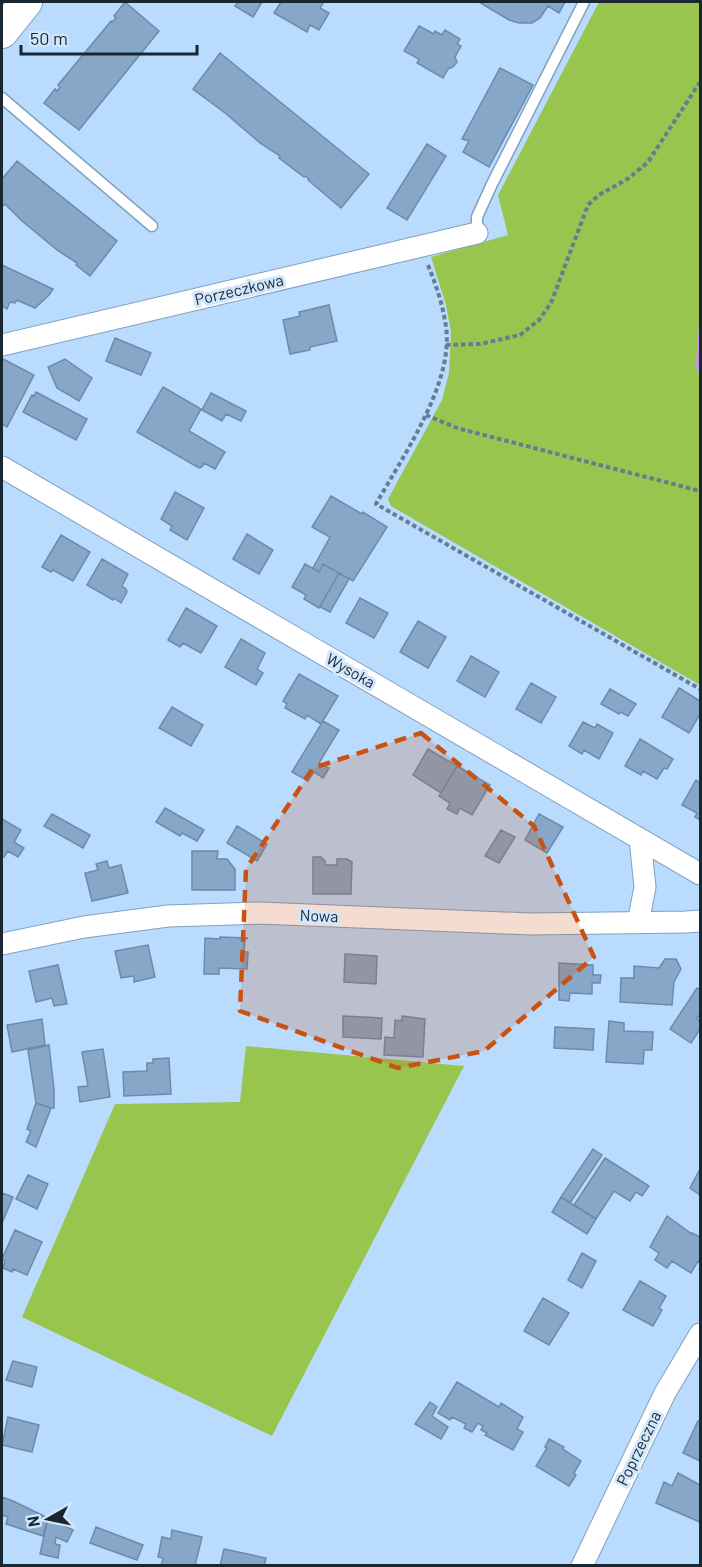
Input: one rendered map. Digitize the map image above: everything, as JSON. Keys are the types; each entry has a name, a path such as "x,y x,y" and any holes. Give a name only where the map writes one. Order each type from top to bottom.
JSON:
{"street":[{"path":"2,32 26,2"},
{"name":"Porzeczkowa","path":"2,345 477,233"},
{"name":"Wysoka","path":"2,467 700,874"},
{"path":"638,923 645,887 640,839"},
{"name":"Nowa","path":"2,944 84,927 168,916 260,913 530,924 700,921"},
{"name":"Poprzeczna","path":"582,1566 665,1393 700,1334"}],"lane":[{"path":"477,233 477,217 492,184 584,2"},
{"path":"2,98 152,226"}],"path":[{"path":"446,345 480,344 520,335 539,320 550,303 588,205 599,195 629,178 648,162 700,82"},
{"path":"420,247 437,289 446,328 446,352 440,380 426,414 376,504 700,689"},
{"path":"426,414 457,428 700,491"}],"highlighted area":[{"path":"421,733 534,826 594,957 484,1051 398,1068 240,1011 246,869 313,768"}],"green space":[{"path":"599,2 700,2 700,313 696,367 700,374 700,685 391,506 388,499 442,400 449,373 451,332 446,305 431,257 508,235 498,195"},
{"path":"246,1046 464,1066 272,1436 22,1317 115,1104 240,1102"}],"shaded area":[{"path":"700,313 700,374 696,367"}],"building":[{"path":"125,2 159,31 79,130 44,103 55,89 57,91 60,87 58,85 111,21 116,18 114,16"},
{"path":"238,2 262,2 253,17 235,6"},
{"path":"281,2 324,2 320,8 329,13 319,30 310,25 307,32 274,13"},
{"path":"479,2 565,2 559,13 548,6 540,18 532,23 519,23 509,20"},
{"path":"419,26 434,34 435,31 442,35 445,30 460,39 457,44 461,46 455,57 457,62 448,69 443,78 417,63 419,59 404,51"},
{"path":"220,53 369,174 341,208 309,179 193,89"},
{"path":"500,68 533,85 489,167 463,152 469,141 462,139"},
{"path":"427,144 446,156 407,220 387,208"},
{"path":"17,161 117,241 90,276 76,265 77,263 57,250 22,221 5,204 2,205 2,179"},
{"path":"2,265 53,289 35,308 17,300 15,303 10,302 7,309 2,306"},
{"path":"329,305 337,341 290,354 283,320 300,316 299,312"},
{"path":"115,338 151,353 141,375 106,361"},
{"path":"3,359 34,375 7,427 2,424"},
{"path":"65,359 92,378 79,401 57,388 48,367"},
{"path":"163,387 201,409 189,431 225,452 215,469 204,463 199,468 137,432"},
{"path":"36,392 87,419 76,440 23,412"},
{"path":"211,393 246,411 241,421 226,414 222,421 202,410"},
{"path":"175,492 204,508 187,540 170,530 172,526 161,519"},
{"path":"331,496 387,527 353,581 323,564 319,572 313,568 330,537 312,527"},
{"path":"247,534 273,550 259,574 233,559"},
{"path":"61,535 90,552 73,581 42,567"},
{"path":"102,559 128,574 122,586 127,592 121,603 87,585"},
{"path":"305,564 319,572 323,564 339,573 319,608 304,599 306,595 292,587"},
{"path":"339,573 349,579 330,612 320,607"},
{"path":"360,598 388,613 374,638 346,623"},
{"path":"186,608 217,626 201,653 183,643 180,647 168,640"},
{"path":"418,621 446,637 428,668 400,652"},
{"path":"241,639 265,653 257,669 263,673 256,685 225,667"},
{"path":"471,656 499,672 485,697 457,681"},
{"path":"299,674 338,696 321,724 307,715 305,719 285,708 287,704 283,701"},
{"path":"531,683 556,697 541,723 516,709"},
{"path":"679,688 700,701 700,714 689,733 662,717"},
{"path":"610,689 636,704 628,716 620,712 619,714 601,704"},
{"path":"172,707 203,725 191,746 159,728"},
{"path":"323,721 339,730 319,763 329,768 323,778 314,772 308,781 292,772"},
{"path":"583,722 595,728 597,724 613,733 599,759 584,750 582,754 569,746"},
{"path":"640,739 673,759 657,779 643,771 641,775 625,766"},
{"path":"428,749 457,766 441,793 413,775"},
{"path":"457,766 490,785 472,815 460,808 457,814 447,809 450,803 439,796"},
{"path":"696,780 700,783 700,820 695,817 697,813 682,805"},
{"path":"165,808 204,830 197,841 182,833 180,836 156,822"},
{"path":"52,814 90,835 83,848 44,826"},
{"path":"539,814 563,827 547,853 525,840"},
{"path":"2,819 21,830 14,842 24,848 18,857 8,851 4,857 2,856"},
{"path":"237,826 267,844 257,861 227,843"},
{"path":"501,830 515,837 499,863 485,856"},
{"path":"192,851 218,851 217,859 227,859 235,869 235,890 192,890"},
{"path":"313,857 321,857 325,865 337,865 337,859 347,859 352,862 351,894 313,894"},
{"path":"107,861 109,868 121,865 128,893 92,901 85,873 98,870 96,864"},
{"path":"220,937 248,938 245,939 244,952 248,952 247,969 219,968 219,974 204,974 205,938 220,939"},
{"path":"148,945 155,977 134,982 134,976 121,978 115,951"},
{"path":"345,954 377,956 376,984 344,982"},
{"path":"665,959 676,959 681,969 674,982 672,1005 620,1002 621,978 634,978 634,966 659,968"},
{"path":"559,963 593,965 593,975 601,975 600,983 592,983 592,994 570,993 569,1001 559,1000"},
{"path":"58,965 67,1004 54,1006 52,998 36,1002 29,971"},
{"path":"697,988 700,990 700,1013 697,1019 700,1022 700,1029 691,1043 670,1029"},
{"path":"343,1016 382,1018 381,1039 343,1037"},
{"path":"402,1016 425,1019 423,1057 384,1055 385,1037 394,1038 395,1020 402,1021"},
{"path":"42,1019 45,1045 12,1052 7,1025"},
{"path":"609,1021 624,1023 624,1031 653,1032 652,1050 644,1050 643,1064 606,1062"},
{"path":"555,1027 594,1029 593,1050 554,1048"},
{"path":"49,1045 54,1108 36,1103 28,1050"},
{"path":"103,1049 110,1097 80,1102 78,1087 88,1086 82,1052"},
{"path":"169,1058 171,1094 124,1096 123,1072 147,1071 147,1063 153,1063 153,1059"},
{"path":"36,1103 51,1108 36,1147 26,1142 31,1131 27,1129"},
{"path":"593,1149 602,1155 570,1203 561,1197"},
{"path":"605,1158 649,1186 642,1196 636,1192 630,1201 614,1191 596,1219 574,1205"},
{"path":"700,1169 700,1195 690,1188"},
{"path":"28,1175 48,1184 37,1209 16,1199"},
{"path":"2,1193 13,1197 2,1223"},
{"path":"561,1197 596,1219 587,1234 552,1212"},
{"path":"667,1216 700,1237 700,1262 698,1261 691,1273 672,1261 667,1268 655,1260 659,1253 650,1247"},
{"path":"15,1230 42,1242 27,1275 13,1269 12,1272 3,1268 5,1261 2,1259"},
{"path":"582,1253 596,1261 582,1288 568,1280"},
{"path":"640,1281 666,1296 659,1308 662,1310 653,1326 623,1310"},
{"path":"543,1298 569,1313 549,1345 524,1331"},
{"path":"13,1361 37,1367 32,1387 6,1380"},
{"path":"457,1382 499,1407 501,1403 523,1417 517,1429 523,1432 513,1450 485,1435 487,1433 481,1430 483,1426 478,1423 472,1432 464,1428 466,1424 452,1417 450,1420 438,1413"},
{"path":"430,1402 437,1407 432,1416 448,1427 441,1439 415,1424"},
{"path":"8,1417 39,1425 32,1452 2,1445"},
{"path":"698,1421 700,1422 700,1461 683,1453"},
{"path":"549,1439 564,1447 563,1449 581,1461 569,1486 536,1466 547,1448 545,1447"},
{"path":"678,1473 700,1485 700,1522 656,1503 664,1482 672,1486"},
{"path":"2,1497 48,1518 43,1536 6,1524 8,1517 2,1515"},
{"path":"48,1518 73,1530 67,1542 56,1537 55,1544 60,1545 58,1558 40,1554"},
{"path":"96,1527 143,1545 137,1560 90,1543"},
{"path":"172,1530 202,1537 195,1566 161,1566 163,1558 158,1557 162,1537 171,1539"},
{"path":"224,1549 266,1558 264,1566 220,1566"}]}
